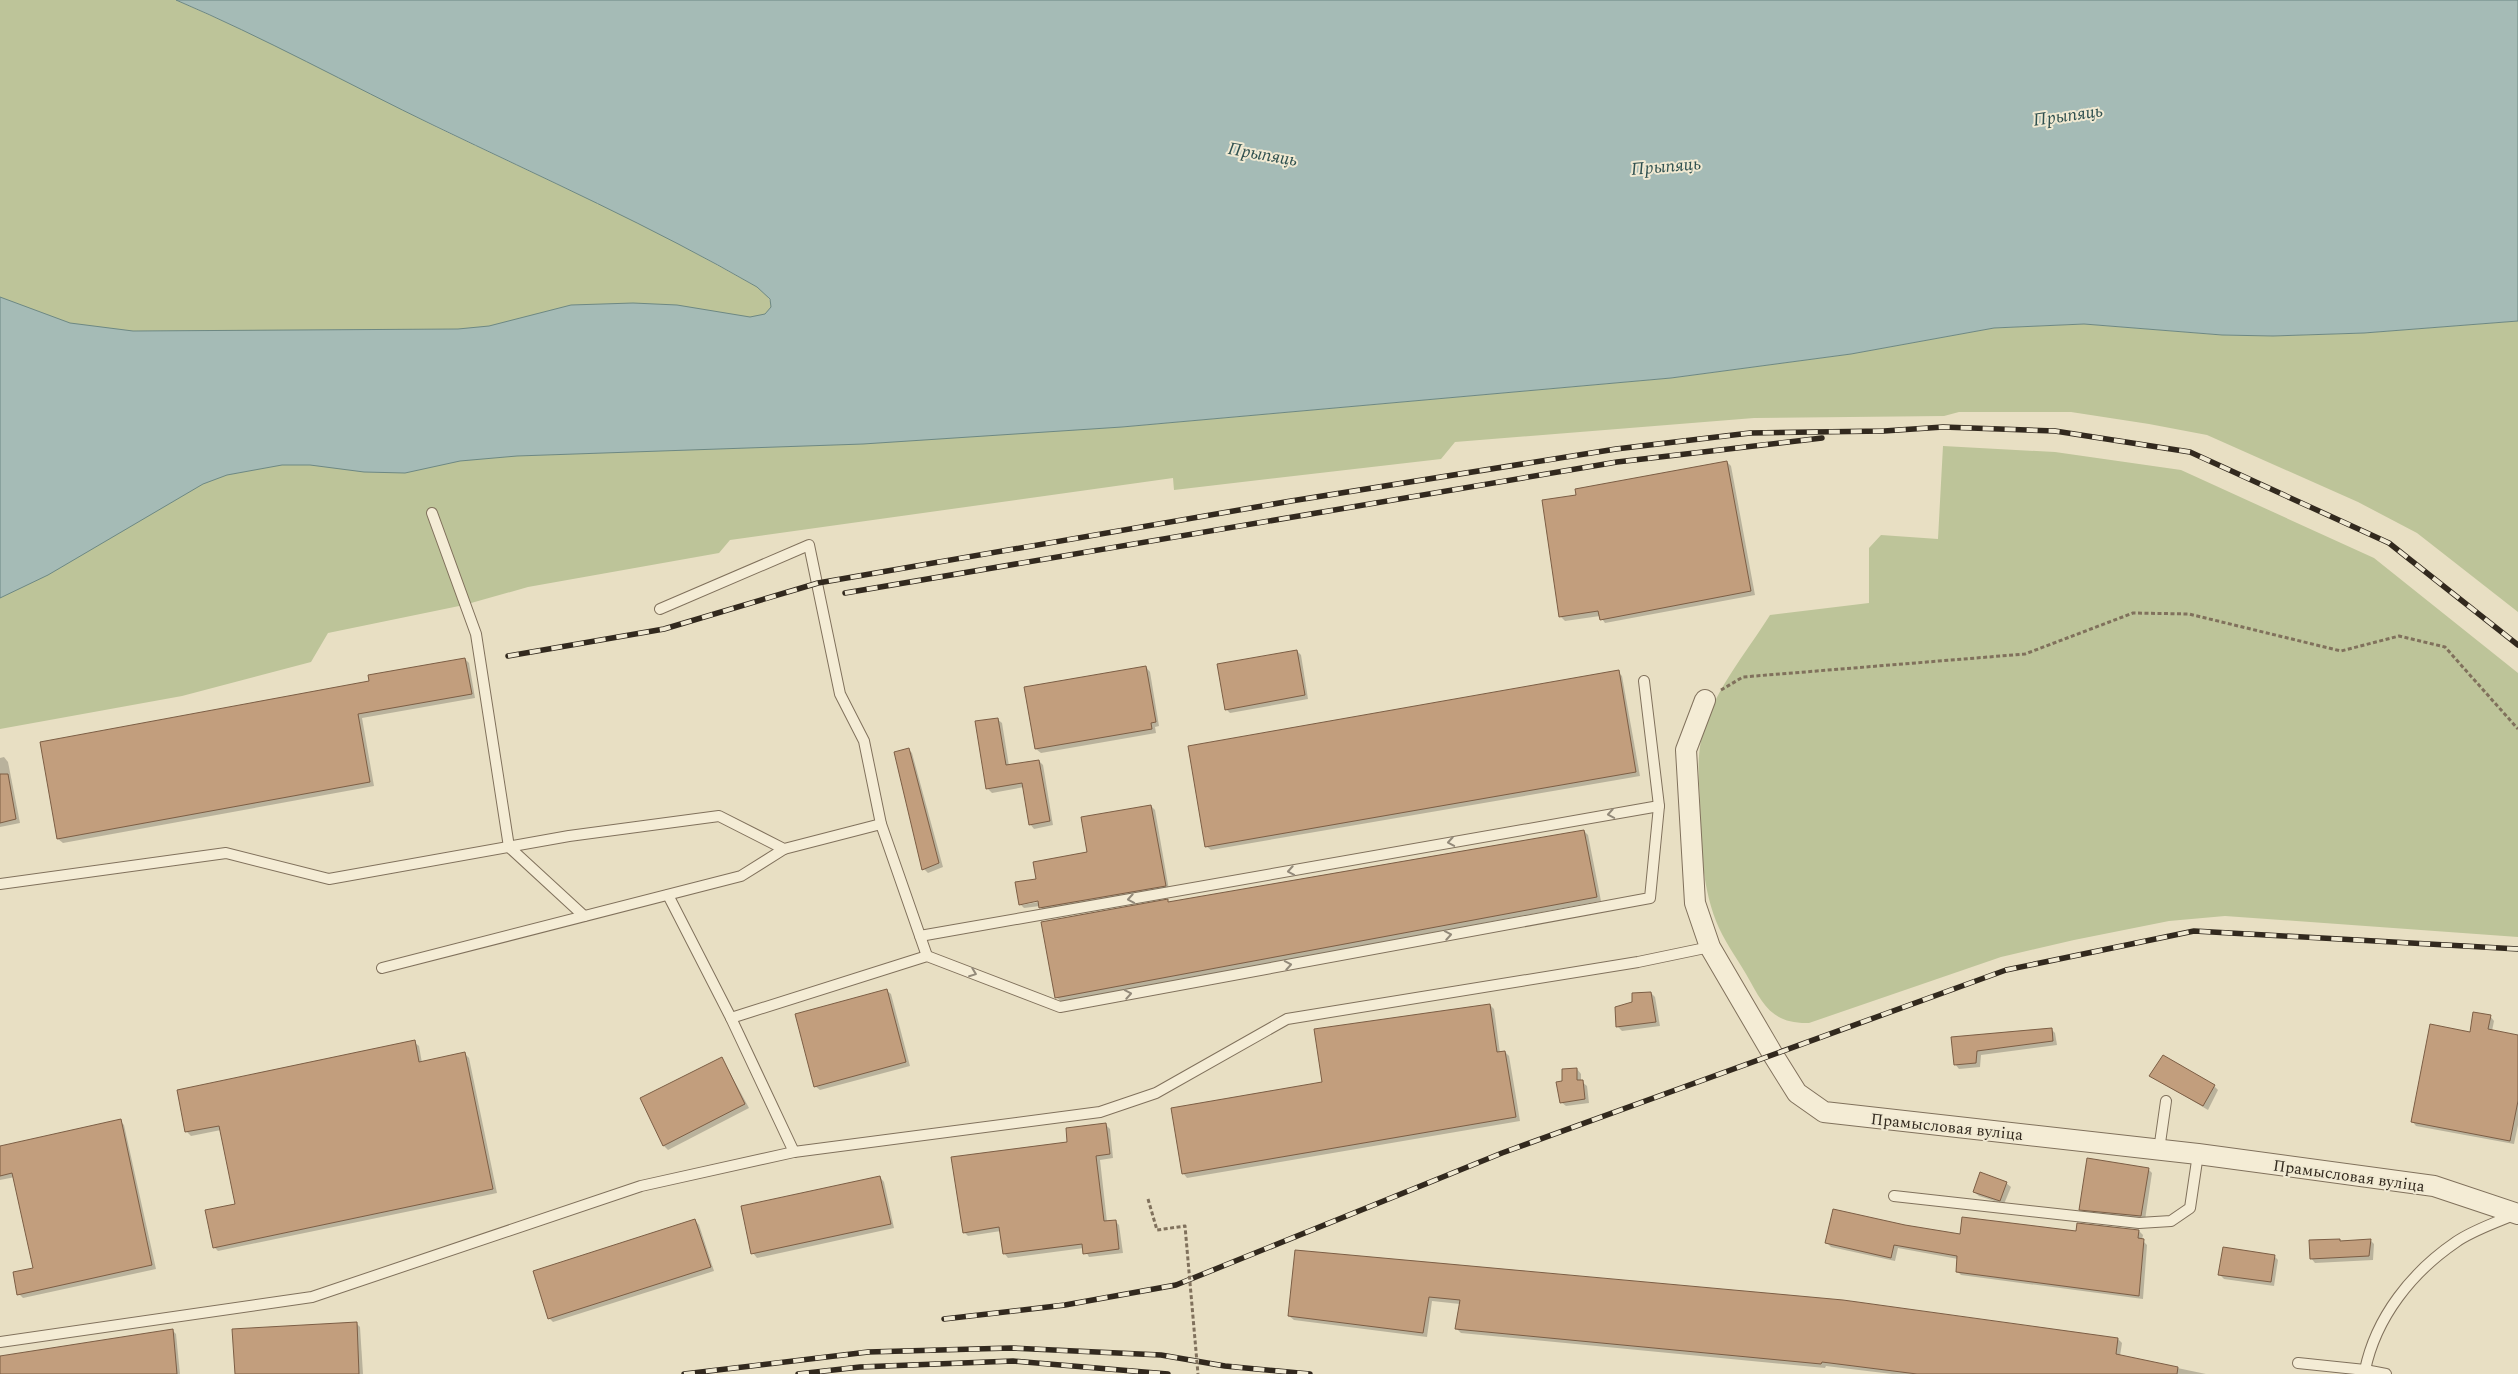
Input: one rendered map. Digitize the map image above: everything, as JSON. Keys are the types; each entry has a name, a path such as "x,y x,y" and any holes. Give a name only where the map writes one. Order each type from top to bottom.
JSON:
{"street":[{"name":"Прамысловая вуліца","path":"1705,700 1686,750 1695,903 1710,947 1797,1093 1824,1112 2198,1154 2434,1186 2517,1214"}],"lane":[{"path":"432,513 476,634 510,847 584,916"},
{"path":"660,609 809,545 840,694 864,741 881,824 928,956"},
{"path":"731,1018 928,956 1060,1007 1650,898 1659,806 1644,680"},
{"path":"920,936 1659,806"},
{"path":"0,884 226,853 329,879 569,836 719,816 784,849"},
{"path":"382,968 741,876 784,849 881,824"},
{"path":"668,895 731,1018 794,1152"},
{"path":"0,1342 312,1297 641,1186 794,1152 1100,1112 1156,1093 1287,1019 1638,962 1710,947"},
{"path":"2159,1150 2166,1101"},
{"path":"1894,1196 2140,1223 2171,1221 2190,1208 2198,1154"},
{"path":"2365,1370 2370,1346 2384,1320 2400,1295 2420,1270 2457,1240 2517,1214"},
{"path":"2298,1363 2386,1374"}],"path":[{"path":"1705,700 1743,677 2025,654 2133,613 2189,614 2341,651 2399,636 2445,647 2518,730"},
{"path":"1148,1199 1157,1230 1185,1226 1198,1374"}],"green space":[{"path":"0,0 176,0 274,44 436,127 646,226 757,287 767,295 771,303 1122,427 1671,378 1851,354 1994,328 2084,324 2222,335 2273,336 2364,333 2518,321 2518,612 2417,533 2358,502 2207,435 2071,412 1959,412 1944,416 1754,418 1455,442 1441,459 1174,490 1173,478 730,540 719,553 528,587 464,605 328,633 311,662 182,696 0,729"},
{"path":"1943,446 2055,452 2181,470 2374,558 2518,673 2518,937 2225,916 2169,921 2001,957 1809,1023 1786,1020 1777,1016 1763,1003 1722,934 1707,892 1702,847 1699,771 1700,748 1705,725 1711,708 1720,692 1770,615 1869,603 1869,548 1881,535 1938,539"}],"water":[{"name":"Прыпяць","path":"176,0 2518,0 2518,321 2364,333 2273,336 2222,335 2084,324 1994,328 1851,354 1671,378 1122,427 863,444 517,456 460,461 405,473 364,472 310,465 282,465 227,475 203,484 48,575 0,598 0,297 70,323 133,331 458,329 489,326 571,305 633,303 677,305 750,317 765,314 771,307 770,299 757,287 678,244 274,45"}],"building":[{"path":"1727,461 1751,591 1600,620 1598,611 1559,617 1542,500 1576,495 1575,489"},
{"path":"1297,650 1305,695 1225,710 1217,664"},
{"path":"465,658 472,694 358,714 370,782 57,839 40,742 369,681 368,675"},
{"path":"1146,666 1156,722 1151,723 1152,729 1035,749 1024,687"},
{"path":"1619,670 1636,772 1205,847 1188,746"},
{"path":"998,718 1006,765 1039,760 1050,821 1029,825 1022,783 986,789 975,721"},
{"path":"909,748 939,863 922,870 894,752"},
{"path":"0,774 8,774 16,819 0,823"},
{"path":"1151,805 1166,886 1039,908 1038,901 1019,905 1015,882 1036,879 1033,862 1087,852 1081,817"},
{"path":"1584,830 1597,897 1055,998 1041,922"},
{"path":"887,989 906,1062 814,1087 795,1014"},
{"path":"1651,992 1656,1022 1616,1027 1615,1007 1632,1002 1632,993"},
{"path":"1490,1004 1497,1052 1505,1051 1516,1117 1182,1174 1171,1108 1322,1082 1314,1029"},
{"path":"2473,1012 2491,1015 2488,1029 2518,1035 2518,1101 2510,1141 2411,1122 2430,1024 2470,1032"},
{"path":"2052,1028 2053,1041 1977,1051 1976,1063 1954,1065 1951,1037"},
{"path":"415,1040 419,1062 465,1052 493,1189 213,1248 205,1210 235,1204 219,1126 185,1132 177,1090"},
{"path":"2163,1055 2215,1085 2203,1106 2149,1076"},
{"path":"722,1057 745,1104 663,1146 640,1098"},
{"path":"1577,1068 1577,1080 1583,1080 1585,1099 1560,1103 1556,1082 1562,1081 1562,1069"},
{"path":"121,1119 152,1265 17,1295 13,1272 33,1268 12,1173 0,1176 0,1146"},
{"path":"1106,1123 1110,1154 1096,1156 1104,1221 1116,1220 1119,1249 1083,1254 1082,1244 1003,1254 999,1227 963,1233 951,1157 1067,1142 1066,1128"},
{"path":"2087,1158 2149,1168 2141,1216 2079,1210"},
{"path":"1980,1172 2007,1182 2000,1201 1973,1192"},
{"path":"880,1176 891,1224 751,1254 741,1206"},
{"path":"1833,1209 1905,1225 1960,1234 1962,1217 2076,1231 2077,1223 2139,1230 2138,1238 2144,1239 2139,1296 1956,1272 1957,1256 1894,1245 1891,1258 1825,1243"},
{"path":"695,1219 711,1267 548,1319 533,1271"},
{"path":"2340,1239 2340,1241 2371,1239 2369,1256 2310,1259 2309,1240"},
{"path":"2223,1247 2275,1255 2271,1282 2218,1275"},
{"path":"1295,1250 1843,1300 2118,1338 2116,1354 2178,1367 2177,1374 1917,1374 1822,1362 1821,1364 1455,1329 1460,1300 1429,1297 1423,1333 1288,1316"},
{"path":"357,1322 359,1374 235,1374 232,1329"},
{"path":"173,1329 177,1374 0,1374 0,1356"}],"railway":[{"path":"508,656 664,629 818,583 1291,501 1616,449 1750,433 1884,431 1943,427 2055,431 2190,452 2389,543 2518,645"},
{"path":"845,593 1617,462 1822,438"},
{"path":"944,1319 1065,1305 1176,1285 1502,1153 2006,970 2194,931 2518,949"},
{"path":"684,1374 868,1352 1011,1348 1161,1355 1225,1366 1310,1374"},
{"path":"798,1374 860,1367 1013,1361 1168,1374"}]}
